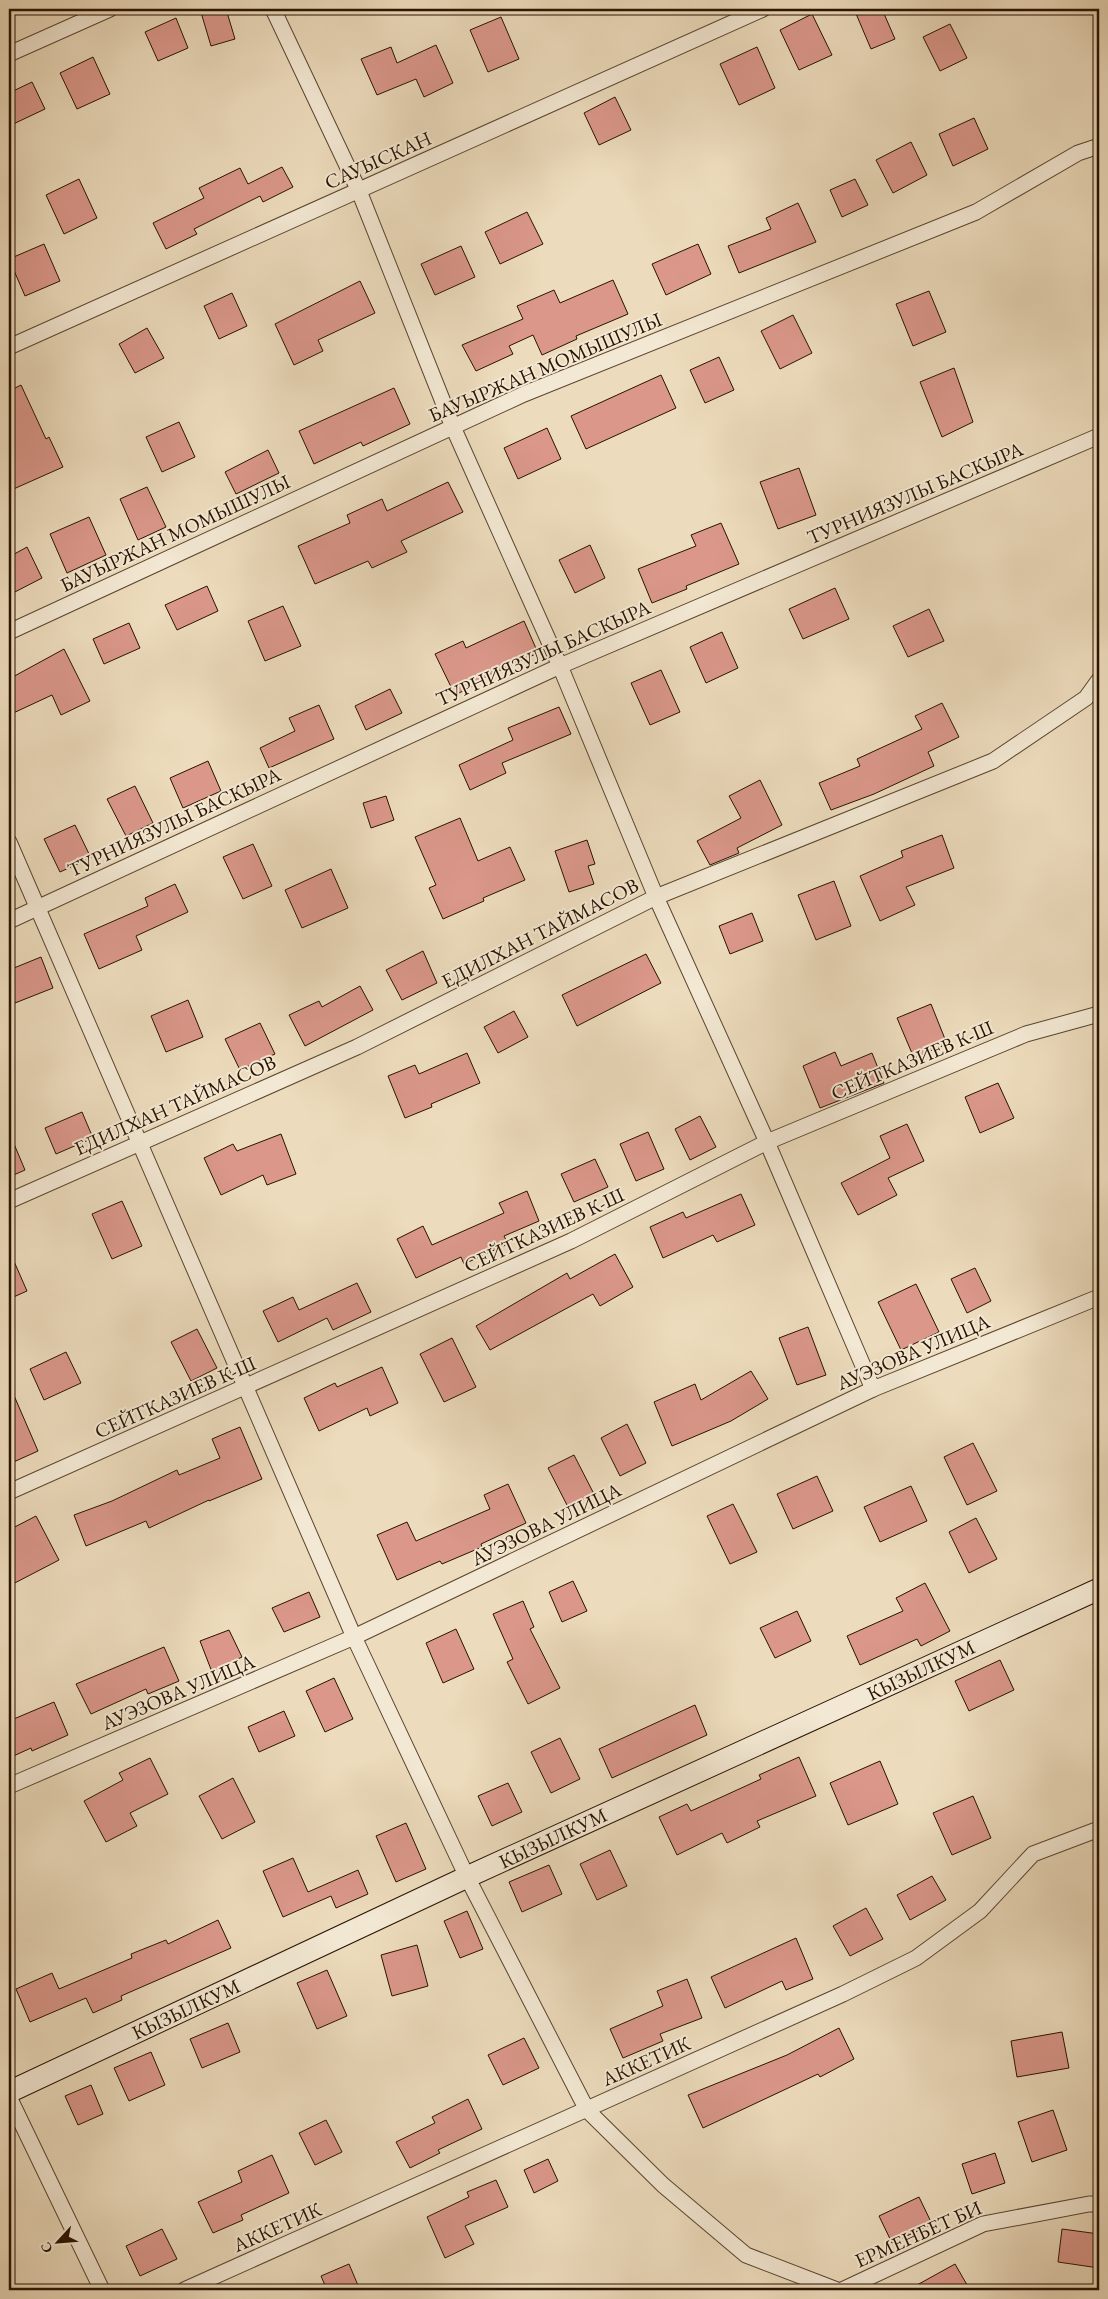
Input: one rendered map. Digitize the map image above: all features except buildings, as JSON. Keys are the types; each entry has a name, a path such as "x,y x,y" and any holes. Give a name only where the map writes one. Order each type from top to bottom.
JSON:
{"street":[{"path":"9,54 110,9"},
{"path":"273,9 358,190 453,427 560,666 656,897 767,1142 873,1389"},
{"name":"САУЫСКАН","path":"9,347 764,9"},
{"name":"БАУЫРЖАН МОМЫШУЛЫ","path":"9,632 524,394 976,212 1078,154 1099,146"},
{"name":"ТУРНИЯЗУЛЫ БАСКЫРА","path":"9,920 560,666 1099,436"},
{"name":"ЕДИЛХАН ТАЙМАСОВ","path":"9,1200 357,1047 656,897 993,760 1086,698 1099,680"},
{"path":"9,842 354,1637 467,1878 587,2110 664,2185 746,2255 837,2290"},
{"name":"СЕЙТКАЗИЕВ К-Ш","path":"9,1492 570,1241 767,1142 1026,1034 1099,1014"},
{"name":"АУЭЗОВА УЛИЦА","path":"9,1786 354,1637 873,1389 1099,1296"},
{"name":"КЫЗЫЛКУМ","path":"9,2092 467,1878 1099,1589"},
{"name":"АККЕТИК","path":"184,2290 843,1994 916,1958 980,1911 1033,1854 1099,1829"},
{"path":"9,2097 102,2290"},
{"name":"ЕРМЕНБЕТ БИ","path":"842,2290 983,2224 1090,2204 1099,2204"}]}
